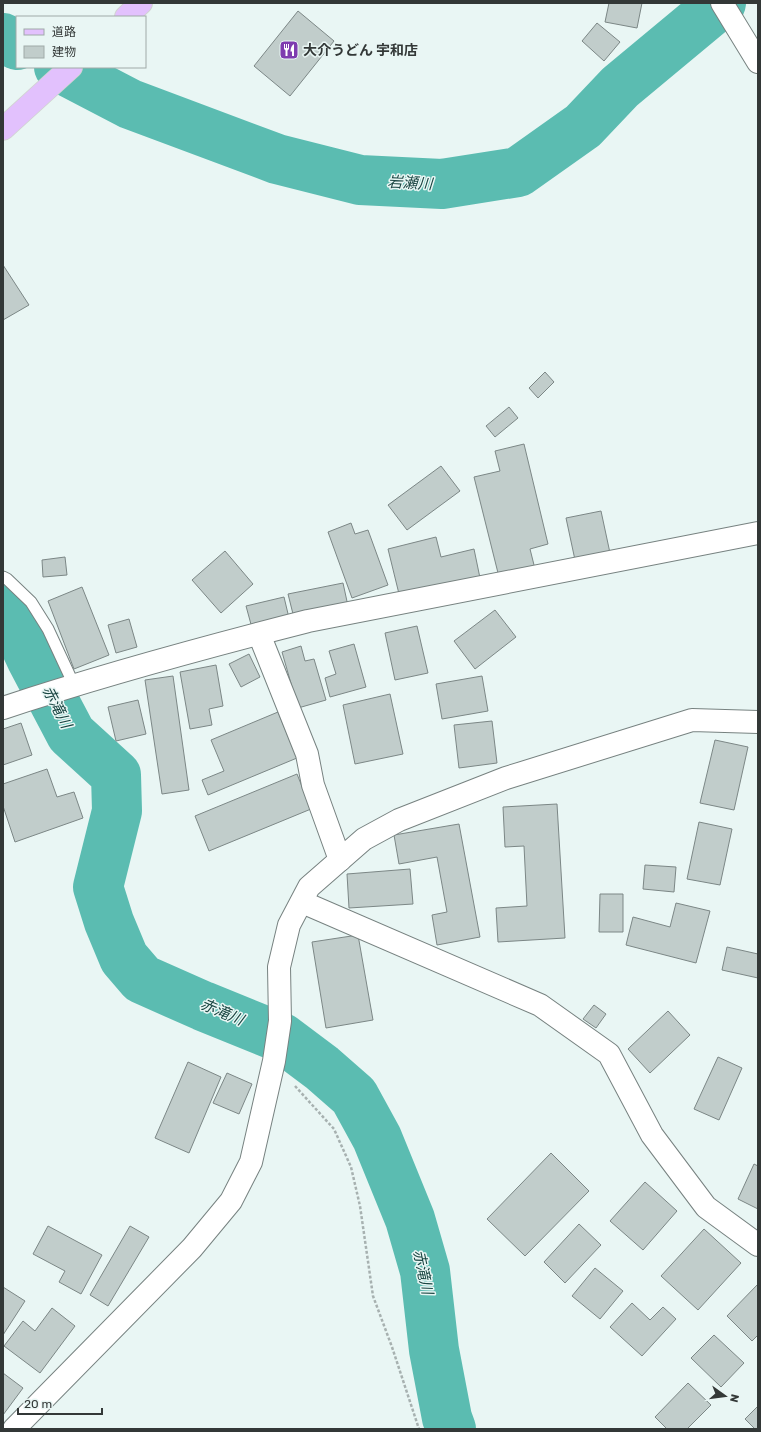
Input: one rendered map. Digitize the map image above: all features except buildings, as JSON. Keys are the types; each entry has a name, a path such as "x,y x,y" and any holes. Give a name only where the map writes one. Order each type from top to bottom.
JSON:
{"main road":[{"path":"127,16 141,3"},
{"path":"6,126 70,68"}],"street":[{"path":"722,3 757,60"},
{"path":"3,708 69,687 259,634 316,620 758,533"},
{"path":"259,634 307,754 313,785 340,860"},
{"path":"14,1429 192,1248 231,1201 251,1162 274,1061 280,1021 279,966 289,925 309,887 364,838 399,820 506,778 692,720 758,722"},
{"path":"302,902 540,1005 609,1054 652,1135 706,1207 758,1245"}],"lane":[{"path":"3,577 31,602 48,629 69,687"}],"path":[{"path":"274,1061 334,1129 351,1167 360,1206 372,1296 392,1347 419,1429"}],"waterway":[{"name":"岩瀬川","path":"61,68 130,104 277,159 360,180 442,184 518,172 583,126 620,87 721,3"},
{"name":"岩瀬川","path":"3,38 16,44"},
{"name":"赤滝川","path":"3,610 12,617 31,658 71,734 116,775 117,811 98,887 109,922 124,958 142,979 282,1038 322,1068 354,1096 377,1138 410,1219 425,1271 434,1350 447,1418 451,1429"}],"place":[{"name":"大介うどん 宇和店","path":"289,50"}]}
